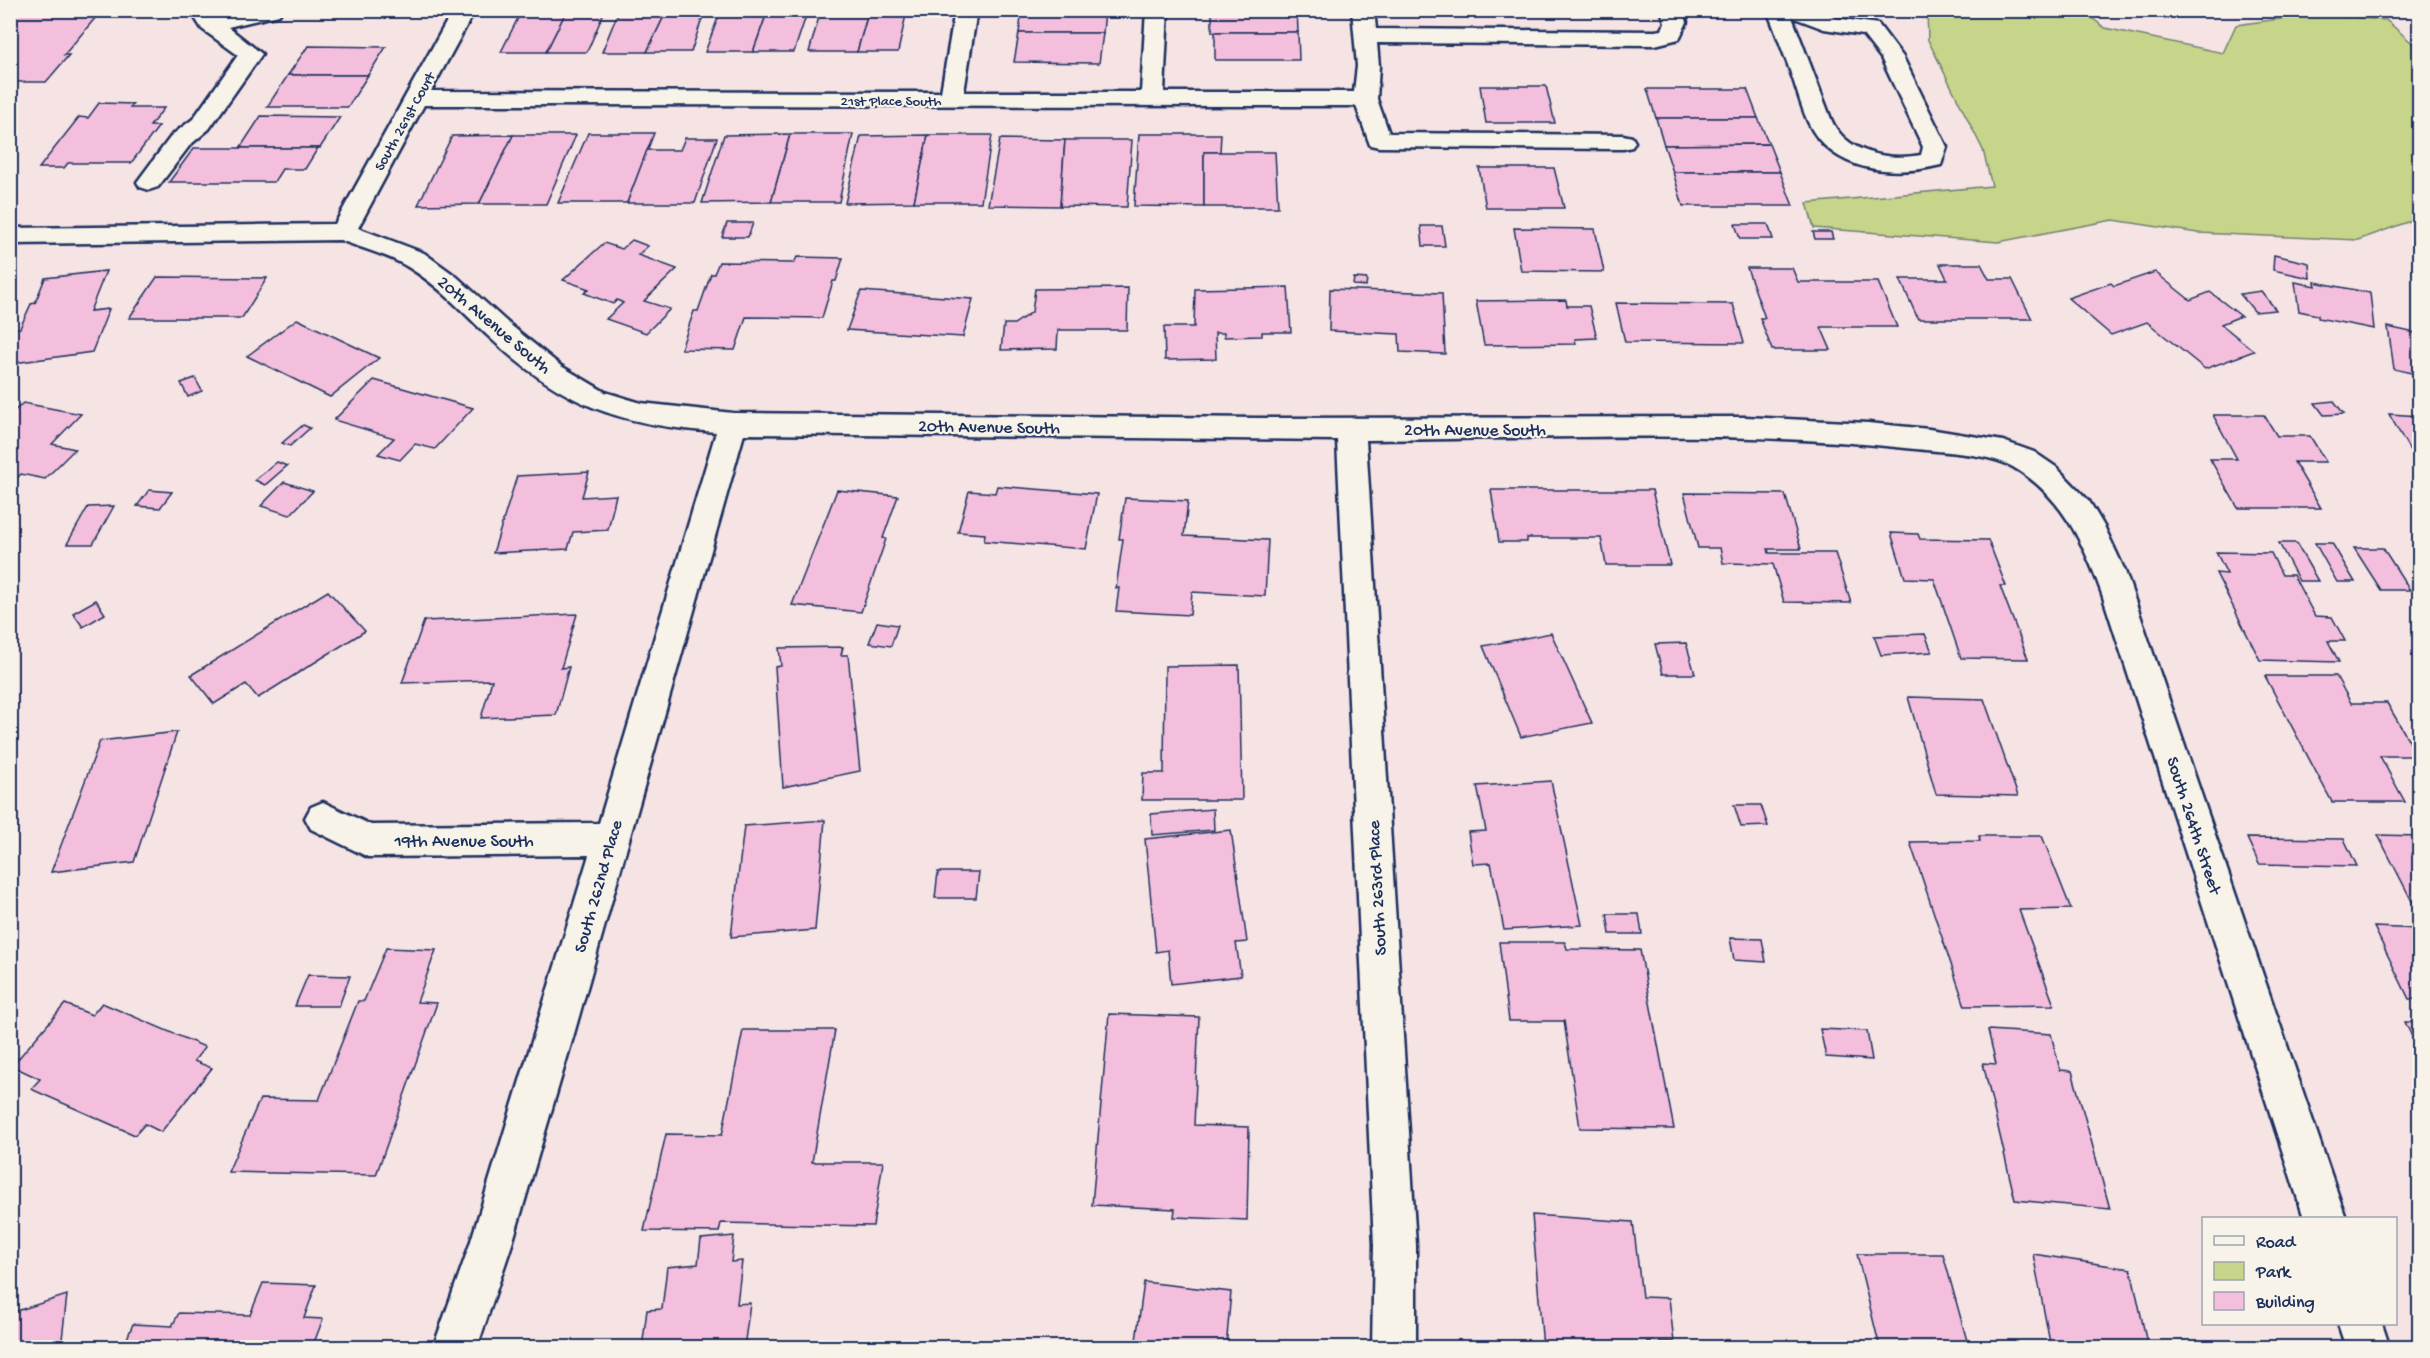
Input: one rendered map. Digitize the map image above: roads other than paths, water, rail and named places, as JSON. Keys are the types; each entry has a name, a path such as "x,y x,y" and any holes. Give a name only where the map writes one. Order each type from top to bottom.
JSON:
{"street":[{"path":"206,17 271,10"},
{"name":"South 261st Court","path":"343,232 464,10"},
{"path":"951,100 966,10"},
{"path":"1152,100 1157,10"},
{"path":"1363,10 1368,66 1365,99 1379,140 1623,142"},
{"path":"1365,36 1655,38 1671,34 1676,22 1672,10"},
{"path":"1778,10 1822,125 1842,148 1863,160 1886,164 1908,164 1932,160 1935,147 1892,57 1870,29 1832,24 1794,10"},
{"path":"149,182 181,140 201,124 251,54 206,17"},
{"name":"21st Place South","path":"417,98 1365,99"},
{"name":"20th Avenue South","path":"10,236 343,232 368,243 398,251 430,269 519,349 554,375 589,396 639,413 733,423 1352,429 1731,428 1819,430 1978,447 2021,458"},
{"name":"South 262nd Place","path":"455,1347 491,1244 733,423"},
{"name":"South 263rd Place","path":"1352,429 1395,1245 1394,1347"},
{"name":"South 264th Street","path":"2021,458 2051,478 2070,496 2095,536 2105,559 2127,618 2325,1217"},
{"name":"19th Avenue South","path":"323,818 368,841 610,839"},
{"path":"2361,1325 2368,1347"}]}
